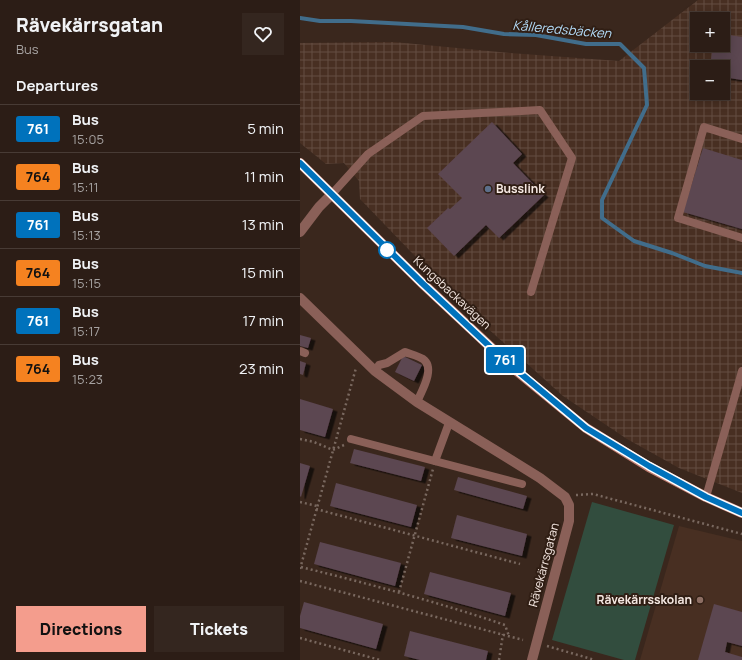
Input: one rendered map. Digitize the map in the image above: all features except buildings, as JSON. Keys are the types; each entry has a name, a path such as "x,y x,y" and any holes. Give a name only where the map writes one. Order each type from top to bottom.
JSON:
{"street":[{"name":"Kungsbackavägen","path":"300,163 422,283 508,363 586,428 649,466 706,497 742,513"},
{"path":"300,232 332,194"},
{"path":"300,298 359,356 417,402 448,423 540,478 565,497"},
{"name":"Rävekärrsgatan","path":"532,660 569,521 569,505 565,497"}],"lane":[{"path":"332,194 368,154 423,116 540,110 572,158 531,292"},
{"path":"742,139 704,127 678,218 742,238"},
{"path":"375,370 379,365 387,364 405,352 423,359 429,369 417,402"},
{"path":"706,497 742,371"},
{"path":"435,461 448,423"},
{"path":"351,439 522,484"}],"path":[{"path":"359,356 300,568 399,592 473,614 505,625 509,636"},
{"path":"300,438 333,450 349,443 351,439"},
{"path":"399,592 435,461"},
{"path":"565,497 578,494 593,494 742,534"},
{"path":"300,502 520,564"},
{"path":"300,581 522,640"},
{"path":"499,660 503,634"},
{"path":"300,638 380,660"},
{"path":"546,646 595,660"}],"shaded area":[{"path":"698,0 742,0 742,493 679,468 627,439 563,396 465,308 360,199 359,181 344,163 326,164 300,143 300,43 394,42 510,53 619,61"},
{"name":"Rävekärrsskolan","path":"679,526 742,541 742,660 640,660"}],"green space":[{"path":"592,502 674,525 635,660 624,660 552,640"}],"waterway":[{"name":"Kålleredsbäcken","path":"300,18 320,21 351,21 463,27 504,34 536,35 586,44 620,44 644,68 647,105 602,200 602,218 634,241 672,253 705,266 742,273"}],"bus line":[{"name":"761","path":"300,163 387,250 502,358 586,428 649,466 706,497 742,513"}],"place":[{"name":"Busslink","path":"488,189"},
{"name":"Rävekärrsskolan","path":"700,600"}]}
